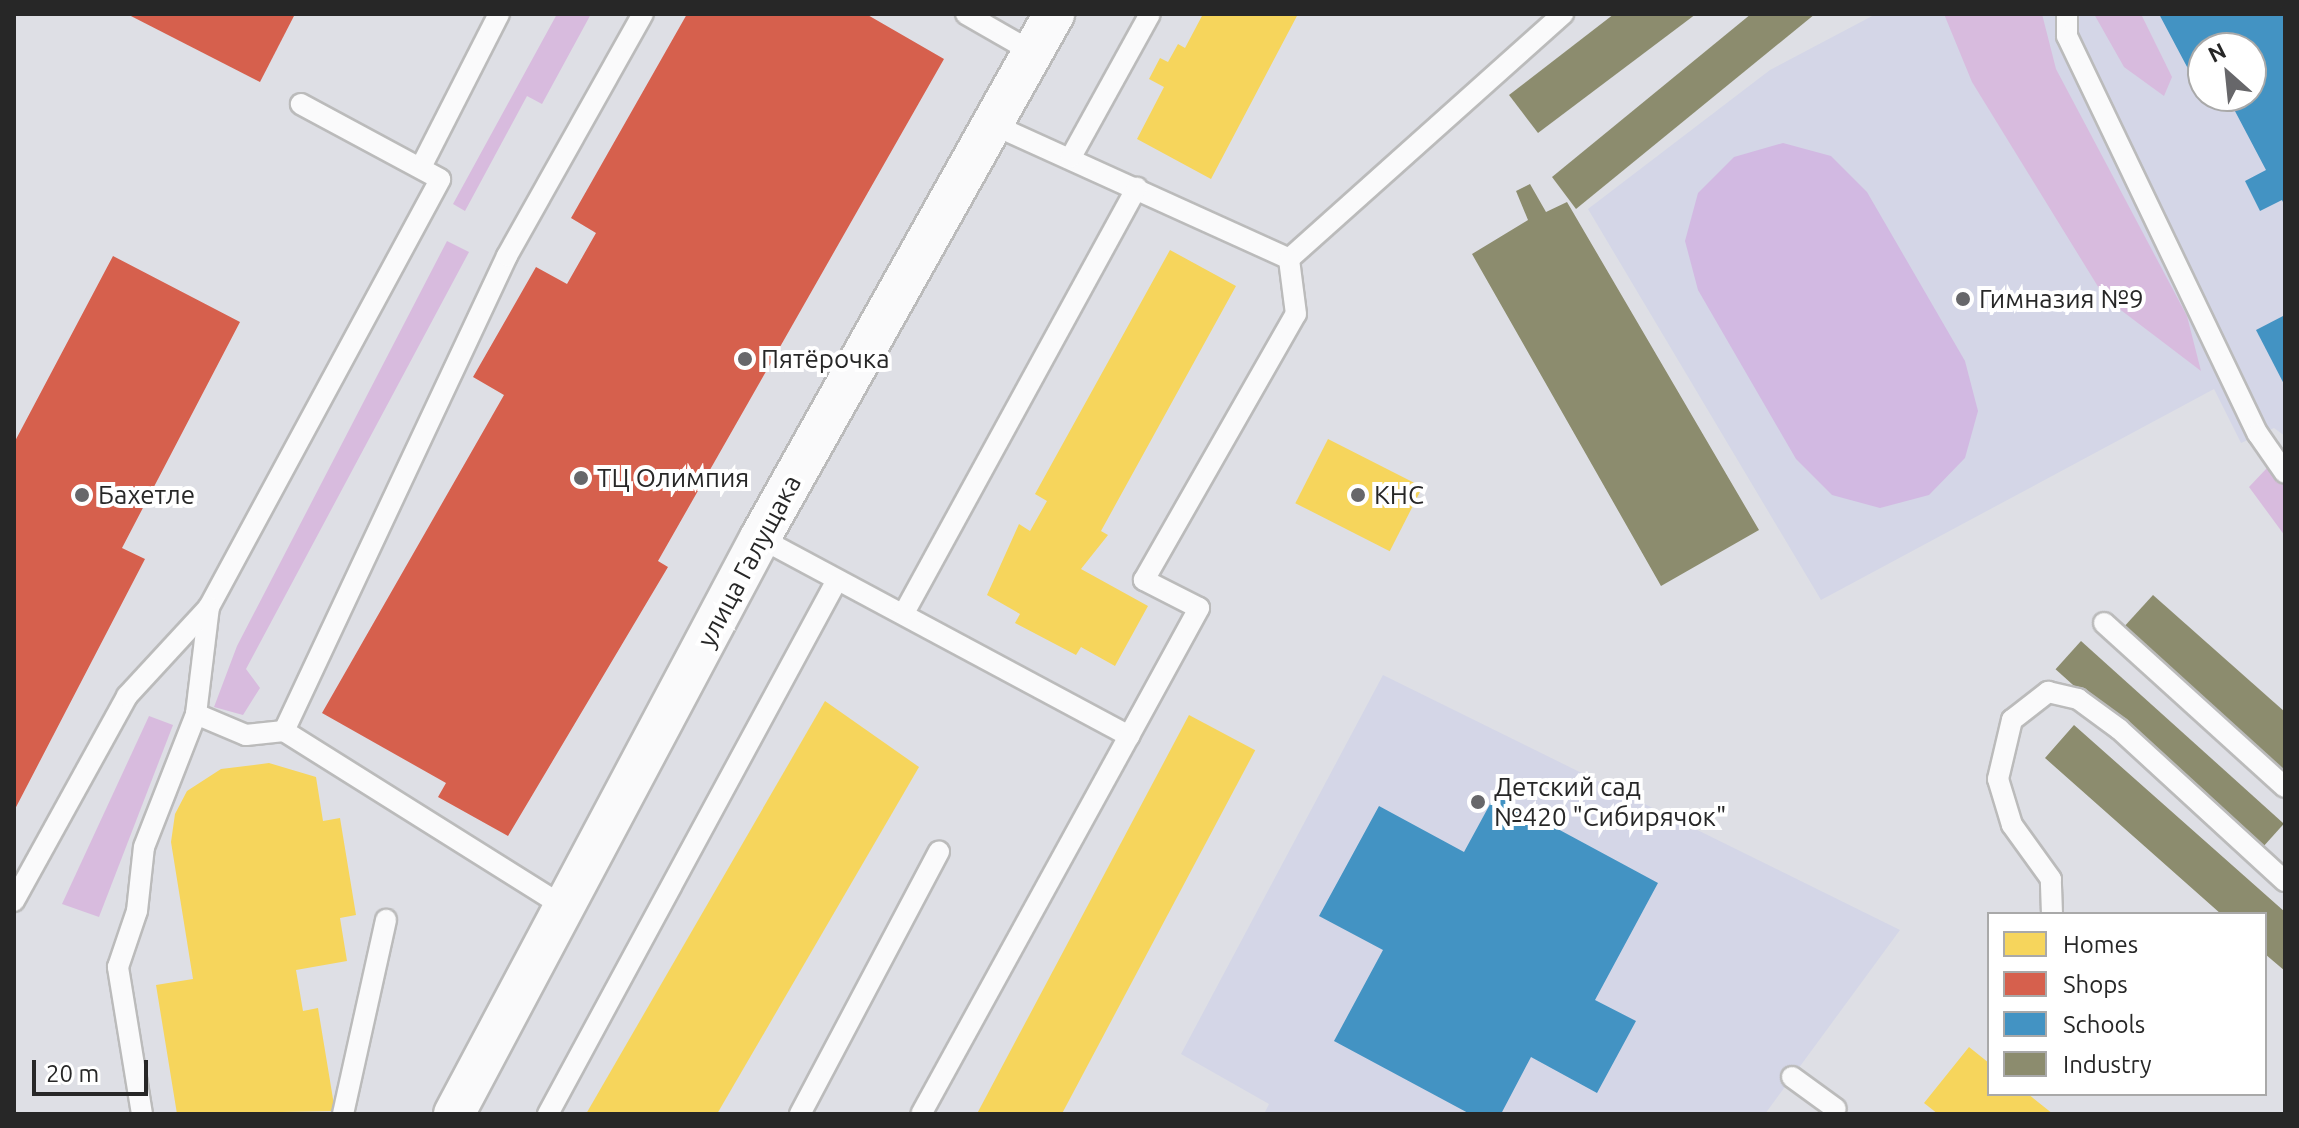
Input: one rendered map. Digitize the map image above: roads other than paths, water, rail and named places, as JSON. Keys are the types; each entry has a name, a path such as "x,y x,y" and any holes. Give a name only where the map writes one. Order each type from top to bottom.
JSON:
{"street":[{"name":"улица Галущака","path":"454,1114 760,538 1054,14"}],"lane":[{"path":"421,167 499,14"},
{"path":"284,731 507,256 643,14"},
{"path":"966,14 1034,53"},
{"path":"1071,157 1150,14"},
{"path":"1289,259 1563,14"},
{"path":"2067,14 2067,36 2284,470"},
{"path":"14,901 127,696 209,607 440,179 301,104"},
{"path":"994,125 1071,157 1289,259"},
{"path":"904,613 1137,188"},
{"path":"921,1114 1199,608 1144,580 1296,314 1289,259"},
{"path":"760,538 1129,736"},
{"path":"548,1114 837,580"},
{"path":"142,1114 118,967 137,911 144,847 196,714 209,607"},
{"path":"2104,623 2285,787"},
{"path":"2052,912 2051,879 2012,825 1998,779 2012,720 2048,692 2078,699 2119,729 2285,881"},
{"path":"196,714 246,735 284,731 565,907"},
{"path":"800,1114 939,851"},
{"path":"343,1114 386,920"},
{"path":"1792,1077 1837,1112"}],"place":[{"name":"Гимназия №9","path":"1963,299"},
{"name":"Пятёрочка","path":"745,359"},
{"name":"ТЦ Олимпия","path":"581,478"},
{"name":"Бахетле","path":"82,495"},
{"name":"КНС","path":"1358,495"},
{"name":"Детский сад №420 \"Сибирячок\"","path":"1478,802"}]}
